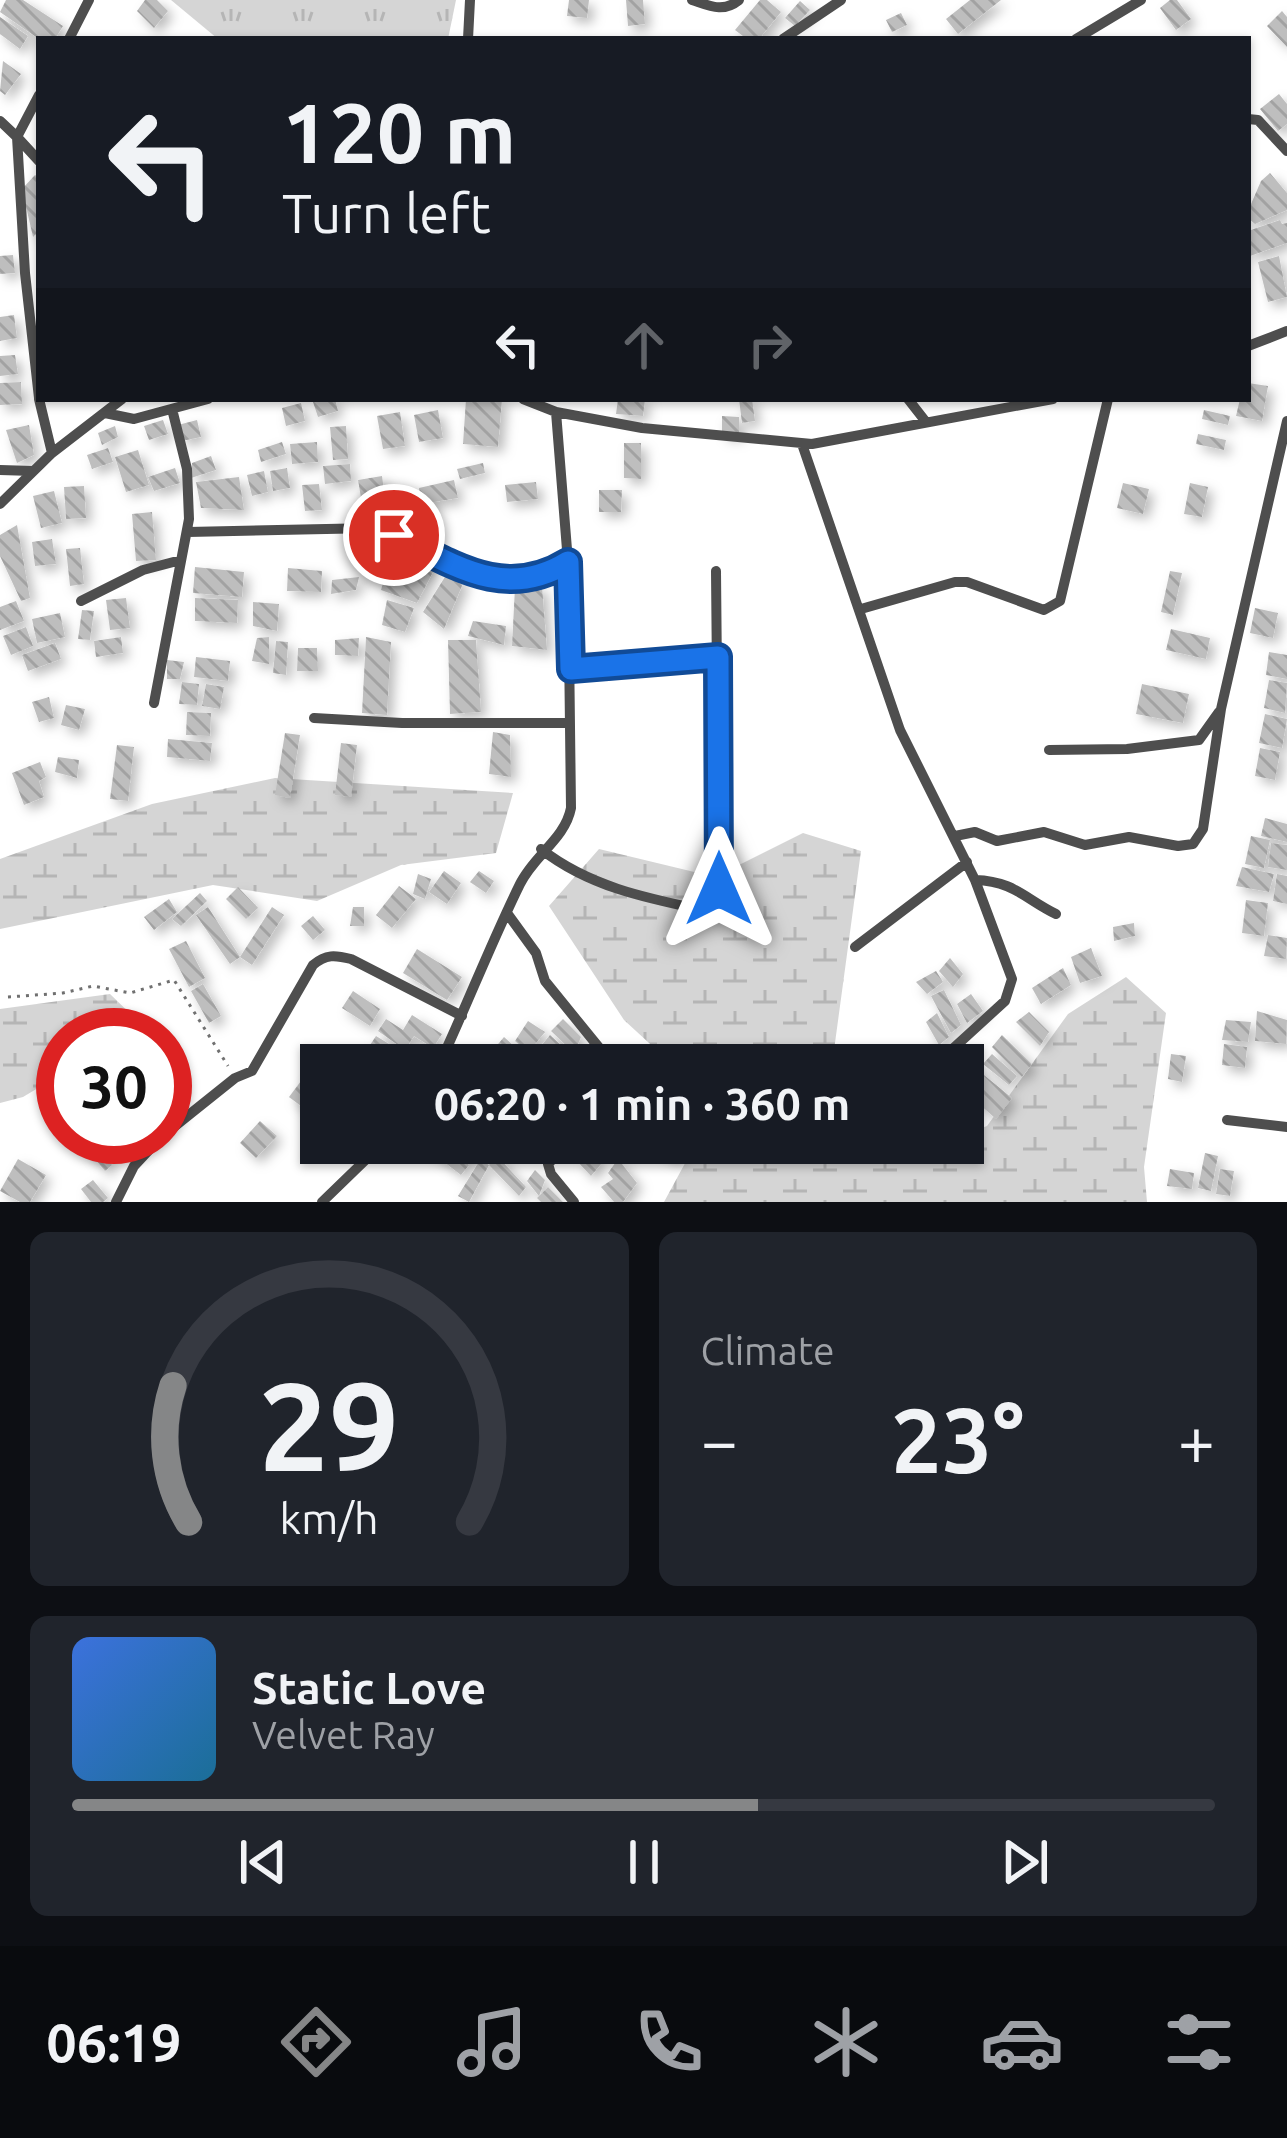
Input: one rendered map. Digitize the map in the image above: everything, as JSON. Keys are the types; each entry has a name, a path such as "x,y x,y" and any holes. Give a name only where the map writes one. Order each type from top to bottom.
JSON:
{"street":[{"path":"71,36 89,0"},
{"path":"468,36 470,0"},
{"path":"692,0 716,8 728,8 739,0"},
{"path":"788,36 842,0"},
{"path":"1081,36 1141,0"},
{"path":"36,101 17,137 36,372"},
{"path":"1251,119 1258,120 1287,151"},
{"path":"0,121 36,158"},
{"path":"1251,345 1287,331"},
{"path":"40,402 52,453"},
{"path":"0,504 52,453 118,402"},
{"path":"105,413 130,419 197,402"},
{"path":"531,402 556,412 642,428 802,444 1036,402"},
{"path":"910,402 926,422"},
{"path":"861,608 956,582 1045,610 1055,607 1107,402"},
{"path":"154,703 188,532 187,470 172,409"},
{"path":"449,1044 541,849 568,823 568,562 556,412"},
{"path":"955,836 975,832 994,841 1044,832 1085,845 1129,837 1178,846 1193,844 1204,829 1221,709 1287,421"},
{"path":"802,444 912,758 967,862 1012,979 1011,992 957,1044"},
{"path":"0,470 33,471"},
{"path":"188,532 374,528 492,578 536,579 568,562"},
{"path":"80,601 143,570 181,560"},
{"path":"541,849 562,866 609,886 703,910 713,903 719,889 716,571"},
{"path":"571,669 718,657"},
{"path":"1048,750 1127,749 1199,740 1221,709"},
{"path":"314,718 569,723"},
{"path":"855,947 967,862"},
{"path":"975,880 1018,888 1032,902 1057,914"},
{"path":"507,913 536,952 545,981 595,1044"},
{"path":"192,1113 235,1078 252,1071 313,965 334,955 351,958 462,1016"},
{"path":"1227,1120 1287,1127"},
{"path":"116,1202 137,1164"},
{"path":"322,1202 361,1164"},
{"path":"548,1164 550,1174 574,1202"}],"path":[{"path":"8,997 93,986 130,993 174,980 235,1078"}],"green space":[{"path":"171,0 456,0 449,36 214,36"},
{"path":"275,778 513,793 496,853 401,865 317,901 213,885 0,929 0,859 152,804"},
{"path":"803,833 861,851 835,1044 650,1044 624,1020 549,906 599,849 715,877"},
{"path":"1126,977 1166,1013 1144,1167 1147,1202 664,1202 685,1164 984,1164 984,1127 1068,1014"},
{"path":"110,994 124,1008 36,1008 36,1089 0,1103 0,1009"}],"building":[{"path":"6,0 23,0 63,26 57,36 36,37 0,12"},
{"path":"145,0 157,0 168,11 154,28 137,11"},
{"path":"569,0 589,0 587,18 567,16"},
{"path":"626,0 643,0 645,24 628,26"},
{"path":"760,0 781,12 761,36 743,36 735,30"},
{"path":"970,0 1001,0 958,34 946,19"},
{"path":"1177,0 1191,19 1176,30 1160,8"},
{"path":"800,1 810,10 795,26 785,18"},
{"path":"1282,11 1287,17 1287,47 1267,26"},
{"path":"901,13 907,25 892,32 886,20"},
{"path":"0,17 28,36 20,49 0,34"},
{"path":"3,61 21,74 5,95 0,91"},
{"path":"1279,94 1287,104 1287,124 1278,131 1260,109"},
{"path":"1270,173 1287,193 1287,210 1255,224 1251,204"},
{"path":"36,176 33,237 22,189"},
{"path":"1280,220 1287,223 1287,243 1251,256 1251,230"},
{"path":"13,255 15,273 0,274 0,256"},
{"path":"1279,256 1287,297 1268,302 1258,262"},
{"path":"14,315 17,338 0,341 0,317"},
{"path":"15,355 18,374 0,376 0,356"},
{"path":"21,382 22,404 0,405 0,383"},
{"path":"1251,383 1268,386 1262,421 1236,416 1239,402 1251,402"},
{"path":"313,402 336,402 338,411 318,417"},
{"path":"466,402 502,402 498,447 463,444"},
{"path":"618,402 645,402 643,416 616,414"},
{"path":"739,402 752,402 755,421 742,423"},
{"path":"301,403 305,421 286,426 282,408"},
{"path":"438,410 443,438 419,442 414,415"},
{"path":"1204,410 1230,416 1228,425 1202,419"},
{"path":"400,412 405,446 383,449 377,416"},
{"path":"722,416 739,417 739,435 722,435"},
{"path":"163,420 168,434 149,440 144,426"},
{"path":"197,420 201,437 182,441 178,425"},
{"path":"29,425 34,455 17,463 6,430"},
{"path":"115,426 118,437 102,445 98,433"},
{"path":"346,426 348,459 333,460 330,427"},
{"path":"1198,434 1226,440 1224,450 1196,444"},
{"path":"282,442 286,454 261,462 258,450"},
{"path":"317,442 318,462 292,464 290,444"},
{"path":"624,443 641,443 641,479 624,478"},
{"path":"108,448 113,462 92,469 87,455"},
{"path":"138,450 149,485 126,492 115,457"},
{"path":"211,456 216,470 191,478 192,463"},
{"path":"483,463 485,473 460,479 457,469"},
{"path":"350,464 351,481 325,484 323,466"},
{"path":"175,468 180,483 154,491 148,477"},
{"path":"287,468 290,488 273,491 270,471"},
{"path":"264,471 268,492 252,496 247,475"},
{"path":"382,476 386,506 363,510 358,480"},
{"path":"239,477 244,510 201,508 196,482"},
{"path":"454,480 458,498 422,504 419,488"},
{"path":"536,482 538,499 507,502 505,485"},
{"path":"1123,483 1149,489 1143,514 1117,508"},
{"path":"1190,483 1208,487 1202,517 1184,514"},
{"path":"319,484 322,510 305,511 302,485"},
{"path":"84,486 86,518 66,519 64,487"},
{"path":"599,490 622,490 621,512 599,512"},
{"path":"54,491 62,523 41,528 33,496"},
{"path":"152,512 156,560 136,561 132,514"},
{"path":"17,525 30,598 21,601 0,556 0,535"},
{"path":"52,539 56,564 35,566 32,542"},
{"path":"395,541 436,566 417,603 381,590"},
{"path":"80,548 84,584 70,586 66,549"},
{"path":"195,567 244,572 242,597 193,593"},
{"path":"288,568 322,571 321,592 287,591"},
{"path":"1170,571 1182,573 1173,615 1161,612"},
{"path":"448,572 464,581 444,629 423,612"},
{"path":"359,577 356,590 331,594 332,580"},
{"path":"542,586 547,650 512,646 515,587"},
{"path":"126,598 130,628 110,630 106,600"},
{"path":"195,598 238,600 237,623 195,621"},
{"path":"387,600 414,608 405,632 382,625"},
{"path":"16,601 24,621 0,630 0,607"},
{"path":"253,602 279,604 277,631 253,626"},
{"path":"1255,608 1278,613 1273,638 1250,633"},
{"path":"82,610 94,611 90,640 78,639"},
{"path":"60,613 65,637 37,643 32,619"},
{"path":"473,621 506,626 504,645 468,636"},
{"path":"26,627 33,646 11,655 3,636"},
{"path":"1171,629 1210,638 1206,659 1166,650"},
{"path":"121,637 123,653 96,657 94,641"},
{"path":"269,637 269,664 252,661 257,638"},
{"path":"366,637 391,642 387,715 362,713"},
{"path":"359,638 358,656 335,655 335,640"},
{"path":"448,640 476,640 481,712 450,714"},
{"path":"276,641 288,642 286,675 273,673"},
{"path":"55,643 61,659 28,671 22,655"},
{"path":"298,648 317,648 318,671 297,671"},
{"path":"1269,652 1287,655 1287,679 1266,675"},
{"path":"196,657 230,661 228,681 194,677"},
{"path":"167,660 184,662 180,679 167,679"},
{"path":"1269,680 1287,683 1285,713 1264,708"},
{"path":"182,682 199,684 197,705 179,704"},
{"path":"206,684 224,687 220,709 202,706"},
{"path":"1142,684 1189,694 1183,723 1136,714"},
{"path":"49,697 54,718 39,722 32,702"},
{"path":"66,705 85,709 79,730 61,725"},
{"path":"187,712 211,713 210,736 186,735"},
{"path":"1265,714 1287,719 1282,748 1259,743"},
{"path":"493,732 510,735 511,777 489,774"},
{"path":"285,733 300,735 290,798 275,795"},
{"path":"168,739 212,743 210,761 167,757"},
{"path":"341,743 357,745 351,797 335,795"},
{"path":"117,745 134,747 128,801 110,799"},
{"path":"1260,748 1280,752 1275,780 1255,776"},
{"path":"58,757 79,760 77,778 55,772"},
{"path":"40,762 46,777 39,781 44,797 24,805 12,773"},
{"path":"1265,818 1287,824 1287,842 1261,836"},
{"path":"1251,836 1270,840 1264,868 1245,864"},
{"path":"1271,843 1287,845 1287,870 1268,867"},
{"path":"1242,867 1274,874 1269,892 1236,886"},
{"path":"444,871 461,883 447,904 429,892"},
{"path":"479,871 494,881 486,893 470,882"},
{"path":"418,874 431,879 425,899 413,894"},
{"path":"1277,874 1287,876 1287,904 1273,901"},
{"path":"399,886 416,899 392,928 376,915"},
{"path":"238,887 258,908 246,919 226,899"},
{"path":"200,893 207,901 181,926 172,919"},
{"path":"169,899 177,912 154,930 144,917"},
{"path":"1246,900 1268,903 1264,936 1242,933"},
{"path":"208,907 240,957 230,964 196,915"},
{"path":"272,907 284,915 252,965 240,957"},
{"path":"353,907 364,907 364,926 350,926"},
{"path":"313,916 325,930 313,940 301,926"},
{"path":"1134,923 1135,936 1114,941 1113,927"},
{"path":"1268,935 1287,938 1286,959 1264,956"},
{"path":"186,941 205,978 189,987 169,949"},
{"path":"1091,948 1102,976 1080,983 1071,957"},
{"path":"417,949 462,977 447,1000 403,973"},
{"path":"950,958 963,974 953,987 939,971"},
{"path":"1063,968 1071,985 1041,1004 1032,988"},
{"path":"936,971 943,982 927,994 916,982"},
{"path":"203,984 221,1016 209,1023 191,991"},
{"path":"944,990 961,1025 951,1033 931,996"},
{"path":"353,991 380,1009 370,1026 342,1008"},
{"path":"971,994 983,1011 967,1023 957,1004"},
{"path":"1257,1011 1287,1020 1286,1044 1255,1041"},
{"path":"1029,1012 1049,1032 1040,1046 1016,1022"},
{"path":"937,1013 949,1037 938,1044 926,1022"},
{"path":"412,1015 442,1034 436,1044 414,1036 409,1044 396,1044 378,1031 386,1019 403,1030"},
{"path":"563,1019 581,1037 578,1044 565,1044 551,1031"},
{"path":"1226,1020 1251,1022 1248,1042 1222,1040"},
{"path":"528,1021 545,1032 535,1044 515,1041"},
{"path":"1002,1035 1032,1064 1022,1077 992,1047"},
{"path":"1224,1044 1247,1047 1245,1068 1222,1065"},
{"path":"992,1054 1017,1076 1009,1085 984,1063"},
{"path":"1171,1054 1186,1056 1182,1082 1168,1079"},
{"path":"984,1075 1012,1098 996,1119 984,1108"},
{"path":"300,1082 300,1105 289,1097"},
{"path":"260,1121 277,1136 256,1158 240,1143"},
{"path":"1205,1153 1218,1156 1211,1191 1198,1188"},
{"path":"18,1159 46,1175 30,1202 0,1191"},
{"path":"447,1164 468,1164 461,1175"},
{"path":"478,1164 487,1164 469,1202 458,1196"},
{"path":"490,1164 504,1164 526,1187 519,1196"},
{"path":"580,1164 601,1164 591,1176"},
{"path":"614,1164 622,1164 637,1183 623,1202 614,1202 601,1187 613,1179 608,1173"},
{"path":"1170,1169 1194,1173 1192,1189 1167,1186"},
{"path":"1220,1169 1234,1171 1230,1196 1216,1194"},
{"path":"535,1170 545,1180 539,1196 527,1181"},
{"path":"93,1180 108,1198 103,1202 91,1202 81,1189"},
{"path":"548,1187 563,1202 537,1198"}],"route":[{"path":"394,535 492,578 536,579 568,562 571,669 718,657 719,889"}]}
